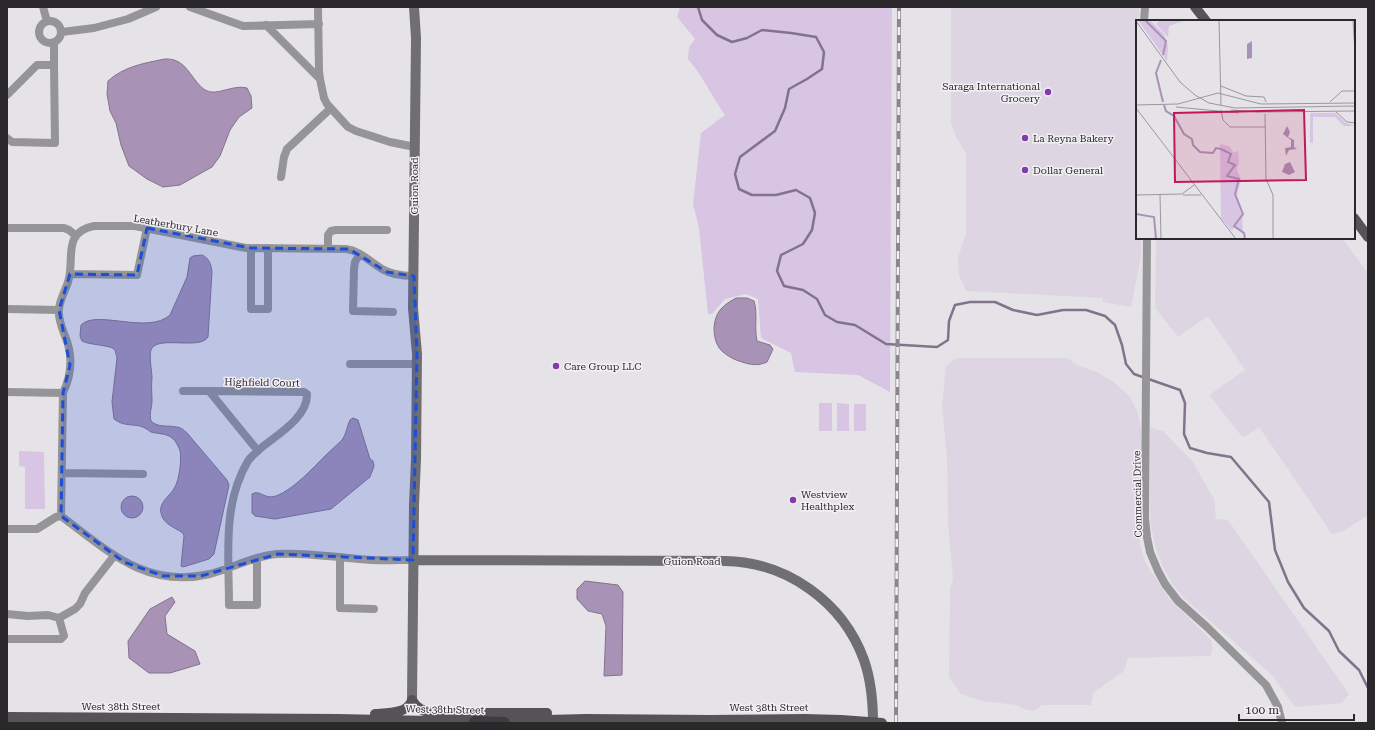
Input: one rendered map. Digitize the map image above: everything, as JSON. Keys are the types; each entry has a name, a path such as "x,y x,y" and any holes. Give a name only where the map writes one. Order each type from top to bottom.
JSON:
{"highway":[{"path":"475,722 504,723"}],"main road":[{"path":"1195,7 1205,20"},
{"path":"1355,219 1368,237"},
{"path":"338,719 403,710 412,700 420,709 434,713 585,714 633,719"},
{"name":"West 38th Street","path":"7,718 338,719 475,722 633,719 805,719 882,723"}],"street":[{"path":"43,7 47,21"},
{"path":"62,32 94,28 128,19 156,7"},
{"path":"190,7 240,25 319,24"},
{"path":"318,7 319,71 324,100 330,109 352,130 390,142 415,147"},
{"name":"Guion Road","path":"412,700 417,364 413,308 416,30 414,7"},
{"path":"1144,20 1145,7"},
{"path":"47,21 53,21 58,24 62,32 60,38 49,43 45,42 40,36 40,27 47,21"},
{"path":"266,25 320,79"},
{"path":"7,138 12,142 54,143 54,42"},
{"path":"7,95 37,65 54,65"},
{"path":"281,177 284,157 287,149 330,109"},
{"name":"Leatherbury Lane","path":"76,236 84,230 94,226 135,226 251,248 349,249 360,254 387,272 414,276"},
{"path":"7,228 64,228 76,236 71,248 70,278 58,310 60,324 68,343 70,357 69,375 63,392 61,516"},
{"path":"70,274 137,275 147,228"},
{"path":"328,248 328,235 331,231 387,230"},
{"name":"Commercial Drive","path":"1147,239 1145,523 1147,541 1153,562 1165,584 1178,601 1208,627 1266,685 1278,707 1282,723"},
{"path":"251,248 251,309 268,309 268,248"},
{"path":"360,254 354,270 353,312 393,312"},
{"path":"7,309 58,310"},
{"path":"350,364 417,364"},
{"name":"Highfield Court","path":"183,391 306,393 307,398 305,407 299,417 248,461 240,477 234,497 228,532 229,605 257,605 257,558"},
{"name":"Highfield Court","path":"210,391 258,451"},
{"path":"7,392 63,392"},
{"path":"62,473 143,474"},
{"path":"61,516 114,556 134,567 170,577 201,576 257,558 293,553 359,559 413,560"},
{"path":"7,529 36,529 56,517 61,516"},
{"path":"60,622 80,604 85,593 114,556"},
{"path":"340,557 340,608 374,608"},
{"name":"Guion Road","path":"413,560 730,561 763,566 782,573 804,585 823,600 842,620 855,640 864,660 870,684 873,723"},
{"path":"7,614 28,616 48,615 60,622 64,636 61,640 7,638"}],"highlighted area":[{"path":"147,228 251,248 349,249 387,272 414,276 417,354 413,560 278,554 201,576 163,576 124,562 61,516 63,393 70,365 59,310 70,274 137,275"}],"shaded area":[{"path":"680,7 892,7 890,392 858,375 795,372 791,353 761,338 758,299 746,294 725,299 712,314 708,314 699,228 693,204 701,133 725,115 688,59 689,47 695,39 677,17"},
{"path":"951,7 1139,7 1139,20 1136,20 1136,239 1141,239 1141,256 1131,307 1103,302 1103,298 966,291 959,275 958,258 966,233 966,154 955,135 951,122"},
{"path":"165,59 179,62 187,69 201,87 210,92 241,87 247,88 251,96 252,108 239,117 230,130 220,156 212,167 180,185 163,187 147,179 129,166 121,145 116,123 110,111 107,94 108,81 120,72 142,64"},
{"path":"1156,239 1343,239 1368,273 1368,515 1344,531 1332,534 1259,427 1243,438 1209,395 1245,370 1208,316 1178,337 1155,308"},
{"path":"202,255 209,262 212,272 208,337 204,341 197,343 163,343 156,345 152,348 150,354 152,378 151,421 157,425 177,427 185,431 227,480 229,485 214,554 209,559 183,567 181,566 183,533 166,523 161,513 161,506 163,502 173,490 178,480 181,459 179,448 170,436 151,432 140,426 124,424 114,419 112,402 117,358 115,351 112,348 82,341 80,336 81,325 88,321 110,320 149,323 160,321 170,315 187,277 190,258 193,256"},
{"path":"736,298 747,298 754,301 756,310 757,341 770,345 773,349 767,362 754,365 748,364 730,357 719,348 714,331 716,319 721,309"},
{"path":"956,358 1068,358 1075,364 1097,372 1114,382 1130,397 1138,413 1141,430 1140,544 1145,562 1168,597 1211,640 1213,649 1210,656 1128,658 1124,671 1093,693 1091,705 1042,705 1034,711 1023,709 1016,705 982,701 961,694 949,677 950,588 953,580 948,523 947,459 942,406 946,366"},
{"path":"819,403 832,403 832,431 819,431"},
{"path":"837,403 849,404 849,431 837,431"},
{"path":"854,404 866,404 866,431 854,431"},
{"path":"353,418 358,420 370,459 373,461 374,466 370,477 331,509 275,519 255,516 252,513 252,494 257,493 272,497 289,489 342,440 345,436 350,420"},
{"path":"1150,427 1163,431 1193,462 1214,499 1216,519 1228,520 1349,694 1342,703 1295,707 1273,676 1185,599 1172,584 1162,565 1155,545 1150,521"},
{"path":"19,451 44,452 45,509 25,509 25,467 19,466"},
{"path":"132,496 140,499 143,507 140,515 132,518 124,515 121,507 124,499"},
{"path":"585,581 618,585 623,592 622,675 604,676 606,626 602,614 588,611 577,599 577,589"},
{"path":"172,597 175,602 165,616 167,634 195,651 200,664 170,673 149,673 129,658 128,641 150,609"}],"waterway":[{"path":"698,7 702,20 717,35 732,42 747,38 762,30 791,33 816,37 824,52 822,69 789,89 785,108 775,131 740,157 735,174 739,189 752,195 776,195 796,190 810,198 815,213 812,230 803,244 781,255 777,271 784,286 803,290 817,299 825,315 837,322 855,325 886,344 937,347 948,340 949,321 955,305 970,302 995,302 1013,310 1037,315 1063,310 1086,310 1105,316 1115,325 1122,345 1126,364 1134,374 1180,390 1185,403 1184,434 1190,448 1207,453 1231,457 1269,502 1275,550 1288,582 1304,608 1329,631 1339,651 1359,670 1368,688"}],"railway":[{"path":"896,723 899,7"}],"place":[{"name":"Saraga International Grocery","path":"1048,92"},
{"name":"La Reyna Bakery","path":"1025,138"},
{"name":"Dollar General","path":"1025,170"},
{"name":"Care Group LLC","path":"556,366"},
{"name":"Westview Healthplex","path":"793,500"}]}
